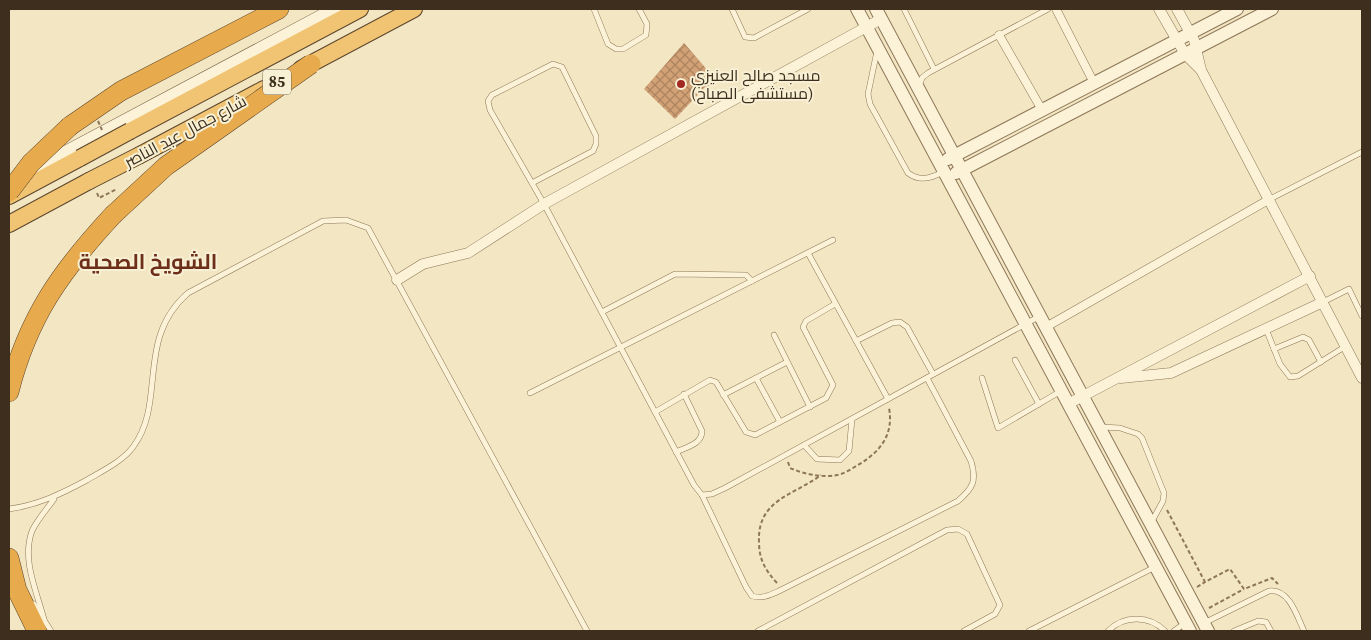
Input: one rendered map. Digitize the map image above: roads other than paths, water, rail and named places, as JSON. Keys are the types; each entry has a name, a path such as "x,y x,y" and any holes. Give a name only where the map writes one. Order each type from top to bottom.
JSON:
{"highway":[{"path":"9,194 31,163 50,143 92,110 163,68 279,9"},
{"name":"شارع جمال عبد الناصر","path":"9,194 360,9"},
{"name":"شارع جمال عبد الناصر","path":"9,224 414,9"},
{"path":"9,392 21,351 41,307 52,288 88,241 138,190 166,166 311,64"},
{"path":"9,558 17,590 41,627"}],"main road":[{"path":"9,184 336,9"},
{"path":"9,230 424,9"}],"street":[{"path":"857,9 1188,627"},
{"path":"1056,9 1094,83"},
{"path":"1159,9 1185,54 1201,70"},
{"path":"1176,9 1190,33 1201,70 1361,373"},
{"path":"944,171 954,156 1237,9"},
{"path":"944,171 962,170 1272,9"},
{"path":"397,280 423,264 468,254 544,204 867,27 879,14 1082,396 1205,622"},
{"path":"999,35 1042,110"},
{"path":"884,60 898,50"},
{"path":"1043,322 1270,198"},
{"path":"972,224 986,216"},
{"path":"1068,404 1310,276"},
{"path":"1116,378 1171,373 1323,302"}],"lane":[{"path":"594,9 608,44 616,50 623,49 646,35 647,24 639,9"},
{"path":"732,9 745,37 749,38 754,38 808,9"},
{"path":"904,9 934,69"},
{"path":"918,89 922,78 934,69 1048,9"},
{"path":"877,48 868,94 871,108 908,173 924,179 931,178 944,171"},
{"path":"532,183 592,151 596,144 596,136 562,68 553,64 492,95 488,101 490,110 544,204 694,485 702,495 752,596 764,597 782,589 958,501 972,489 974,482 971,461 927,378"},
{"path":"1270,198 1362,152"},
{"path":"9,509 54,498 120,459 133,448 143,431 156,346 163,326 178,302 188,293 323,221 346,220 368,228 587,631"},
{"path":"530,393 832,240"},
{"path":"808,253 888,399"},
{"path":"602,312 675,274 746,275 752,281"},
{"path":"1323,302 1348,289 1362,316"},
{"path":"655,412 710,380 716,382 737,421 750,435 755,435 826,398 833,385 803,327 806,321 836,304"},
{"path":"856,341 892,323 900,322 907,327 933,374"},
{"path":"702,495 712,494 1026,324 1043,322"},
{"path":"1266,329 1285,374 1290,377 1298,376 1346,346"},
{"path":"774,335 810,407"},
{"path":"1274,350 1303,336 1309,340 1321,362"},
{"path":"1015,360 1040,404"},
{"path":"723,395 788,362"},
{"path":"756,378 780,422"},
{"path":"982,378 998,428 1062,391"},
{"path":"676,452 698,442 702,437 702,431 684,394"},
{"path":"804,445 818,459 840,460 849,451 852,419"},
{"path":"1099,427 1130,430 1142,438 1164,492 1163,501 1151,524"},
{"path":"41,627 29,565 30,540 33,530 54,498"},
{"path":"758,631 947,530 958,529 967,534 1000,605 995,614 964,631"},
{"path":"9,558 22,582"},
{"path":"1029,631 1155,566"},
{"path":"1205,622 1269,591 1276,590 1286,596 1304,631"},
{"path":"31,599 41,627 51,631"},
{"path":"1108,631 1122,621 1137,618 1152,621 1165,631"},
{"path":"1234,631 1258,621 1266,622 1271,631"},
{"path":"1174,631 1188,627"}],"place":[{"name":"مسجد صالح العنيزي (مستشفى الصباح)","path":"681,84"}],"district":[{"name":"الشويخ الصحية","path":"148,262"}]}
